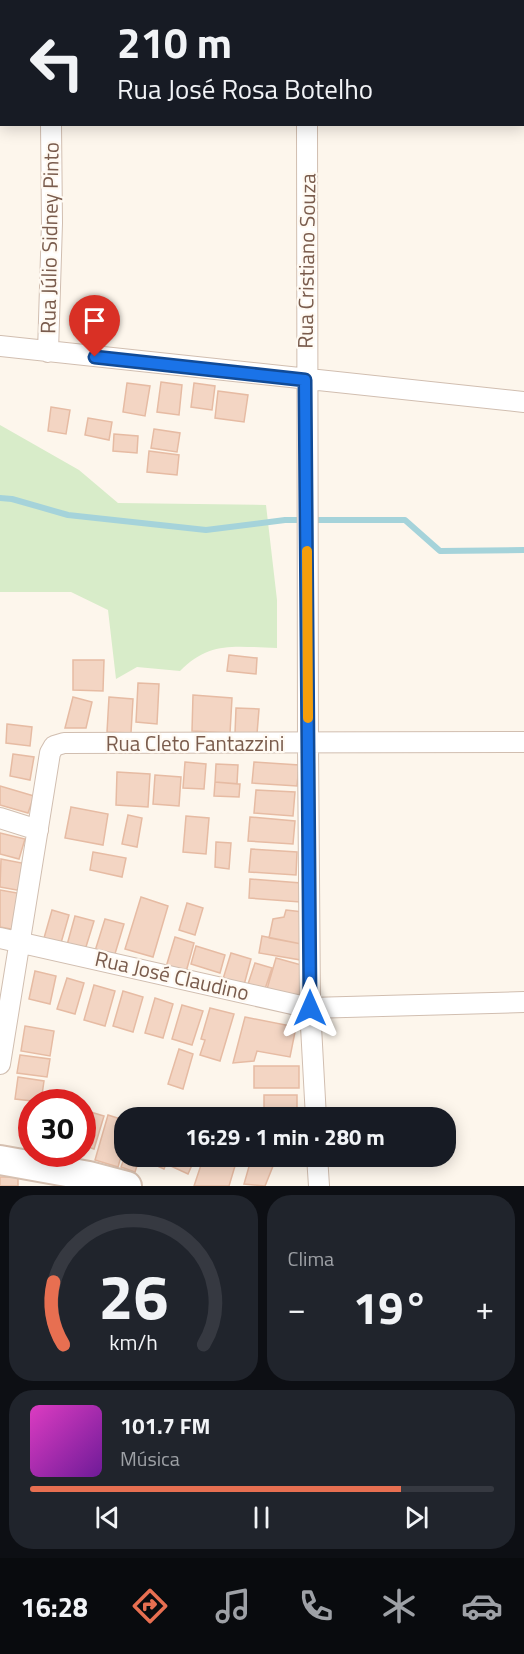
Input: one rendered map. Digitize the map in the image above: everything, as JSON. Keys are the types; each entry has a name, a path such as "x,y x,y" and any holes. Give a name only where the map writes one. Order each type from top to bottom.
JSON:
{"main road":[{"path":"0,1160 89,1176 127,1186"}],"street":[{"name":"Rua Júlio Sidney Pinto","path":"48,352 52,223 51,126"},
{"name":"Rua Cristiano Souza","path":"307,126 309,189 305,380 310,1008 315,1107"},
{"path":"0,346 524,402"},
{"name":"Rua Cleto Fantazzini","path":"38,830 50,753 54,746 64,743 524,742"},
{"path":"0,818 38,830 9,940 0,1064"},
{"name":"Rua José Claudino","path":"9,940 310,1008 524,1002"},
{"path":"318,1167 319,1186"}],"green space":[{"path":"0,425 79,470 118,503 266,505 277,600 277,648 236,647 213,650 191,661 180,671 137,667 116,679 108,610 71,592 0,592"}],"building":[{"path":"161,382 182,385 179,415 157,412"},
{"path":"127,383 150,386 145,416 123,412"},
{"path":"194,383 215,386 212,410 191,407"},
{"path":"218,391 248,395 244,422 215,418"},
{"path":"51,407 70,410 66,434 48,431"},
{"path":"88,418 112,422 109,440 85,435"},
{"path":"154,429 180,433 177,452 151,448"},
{"path":"114,434 138,436 137,453 113,451"},
{"path":"149,451 179,455 177,475 147,472"},
{"path":"229,655 257,658 256,674 227,671"},
{"path":"73,660 104,660 103,691 73,690"},
{"path":"138,683 159,684 157,724 136,722"},
{"path":"193,695 232,698 230,733 192,731"},
{"path":"73,697 92,702 86,728 65,728"},
{"path":"109,697 133,699 131,733 107,732"},
{"path":"236,708 259,709 257,734 235,733"},
{"path":"7,724 32,727 30,746 6,743"},
{"path":"13,754 34,757 30,780 10,776"},
{"path":"185,762 206,764 204,789 183,788"},
{"path":"254,762 299,765 297,786 252,783"},
{"path":"216,764 238,765 237,784 215,782"},
{"path":"117,772 150,774 148,807 116,805"},
{"path":"155,775 181,777 179,806 153,804"},
{"path":"215,782 240,784 239,797 214,796"},
{"path":"0,786 34,796 28,813 0,805"},
{"path":"256,790 295,792 293,816 254,813"},
{"path":"71,807 108,814 103,845 65,838"},
{"path":"128,815 142,818 137,847 122,844"},
{"path":"186,816 209,818 206,854 183,852"},
{"path":"250,817 295,821 293,844 248,841"},
{"path":"0,833 25,839 19,859 0,854"},
{"path":"216,842 231,843 229,869 215,867"},
{"path":"251,849 297,852 296,875 249,872"},
{"path":"93,852 126,858 122,877 90,870"},
{"path":"1,859 27,864 22,891 0,887"},
{"path":"250,879 301,883 300,902 249,898"},
{"path":"0,890 23,894 16,930 0,927"},
{"path":"141,897 168,906 153,957 125,949"},
{"path":"187,903 203,908 195,935 179,930"},
{"path":"52,910 69,915 61,943 44,938"},
{"path":"286,910 303,912 302,944 269,938 273,919 284,917"},
{"path":"75,916 94,921 85,950 67,945"},
{"path":"105,919 124,924 114,957 95,951"},
{"path":"262,936 302,944 301,960 259,953"},
{"path":"175,937 194,943 186,972 166,967"},
{"path":"196,946 225,955 220,973 191,964"},
{"path":"231,953 251,959 244,985 223,979"},
{"path":"276,958 305,966 301,995 296,998 267,989"},
{"path":"255,963 272,968 265,989 248,984"},
{"path":"35,971 56,976 50,1004 29,999"},
{"path":"67,978 84,983 75,1014 57,1009"},
{"path":"94,985 115,991 105,1026 84,1020"},
{"path":"123,991 143,997 133,1032 113,1026"},
{"path":"155,998 173,1004 163,1038 145,1033"},
{"path":"182,1005 203,1011 192,1045 172,1039"},
{"path":"210,1008 234,1014 220,1061 200,1055 205,1040 201,1039"},
{"path":"245,1017 296,1027 290,1057 257,1051 254,1061 233,1063"},
{"path":"25,1026 54,1031 50,1056 21,1051"},
{"path":"179,1049 193,1054 183,1089 168,1084"},
{"path":"20,1055 50,1059 47,1077 17,1073"},
{"path":"254,1066 299,1066 299,1088 254,1088"},
{"path":"18,1077 44,1081 43,1089 18,1089 18,1099 15,1099"},
{"path":"264,1095 297,1095 297,1107 264,1107"},
{"path":"96,1114 104,1116 96,1142"},
{"path":"108,1115 114,1117 114,1166 96,1160"},
{"path":"121,1167 137,1167 135,1172"},
{"path":"173,1167 191,1167 188,1174"},
{"path":"200,1167 235,1167 229,1186 194,1186"},
{"path":"249,1167 273,1167 265,1186 244,1184"},
{"path":"0,1177 18,1177 18,1186 0,1186"}],"waterway":[{"path":"0,498 12,499 68,515 206,530 285,520 405,520 440,551 524,550"}],"slow traffic":[{"path":"307,551 308,718"}],"route":[{"path":"95,357 305,380 310,1008"}]}
